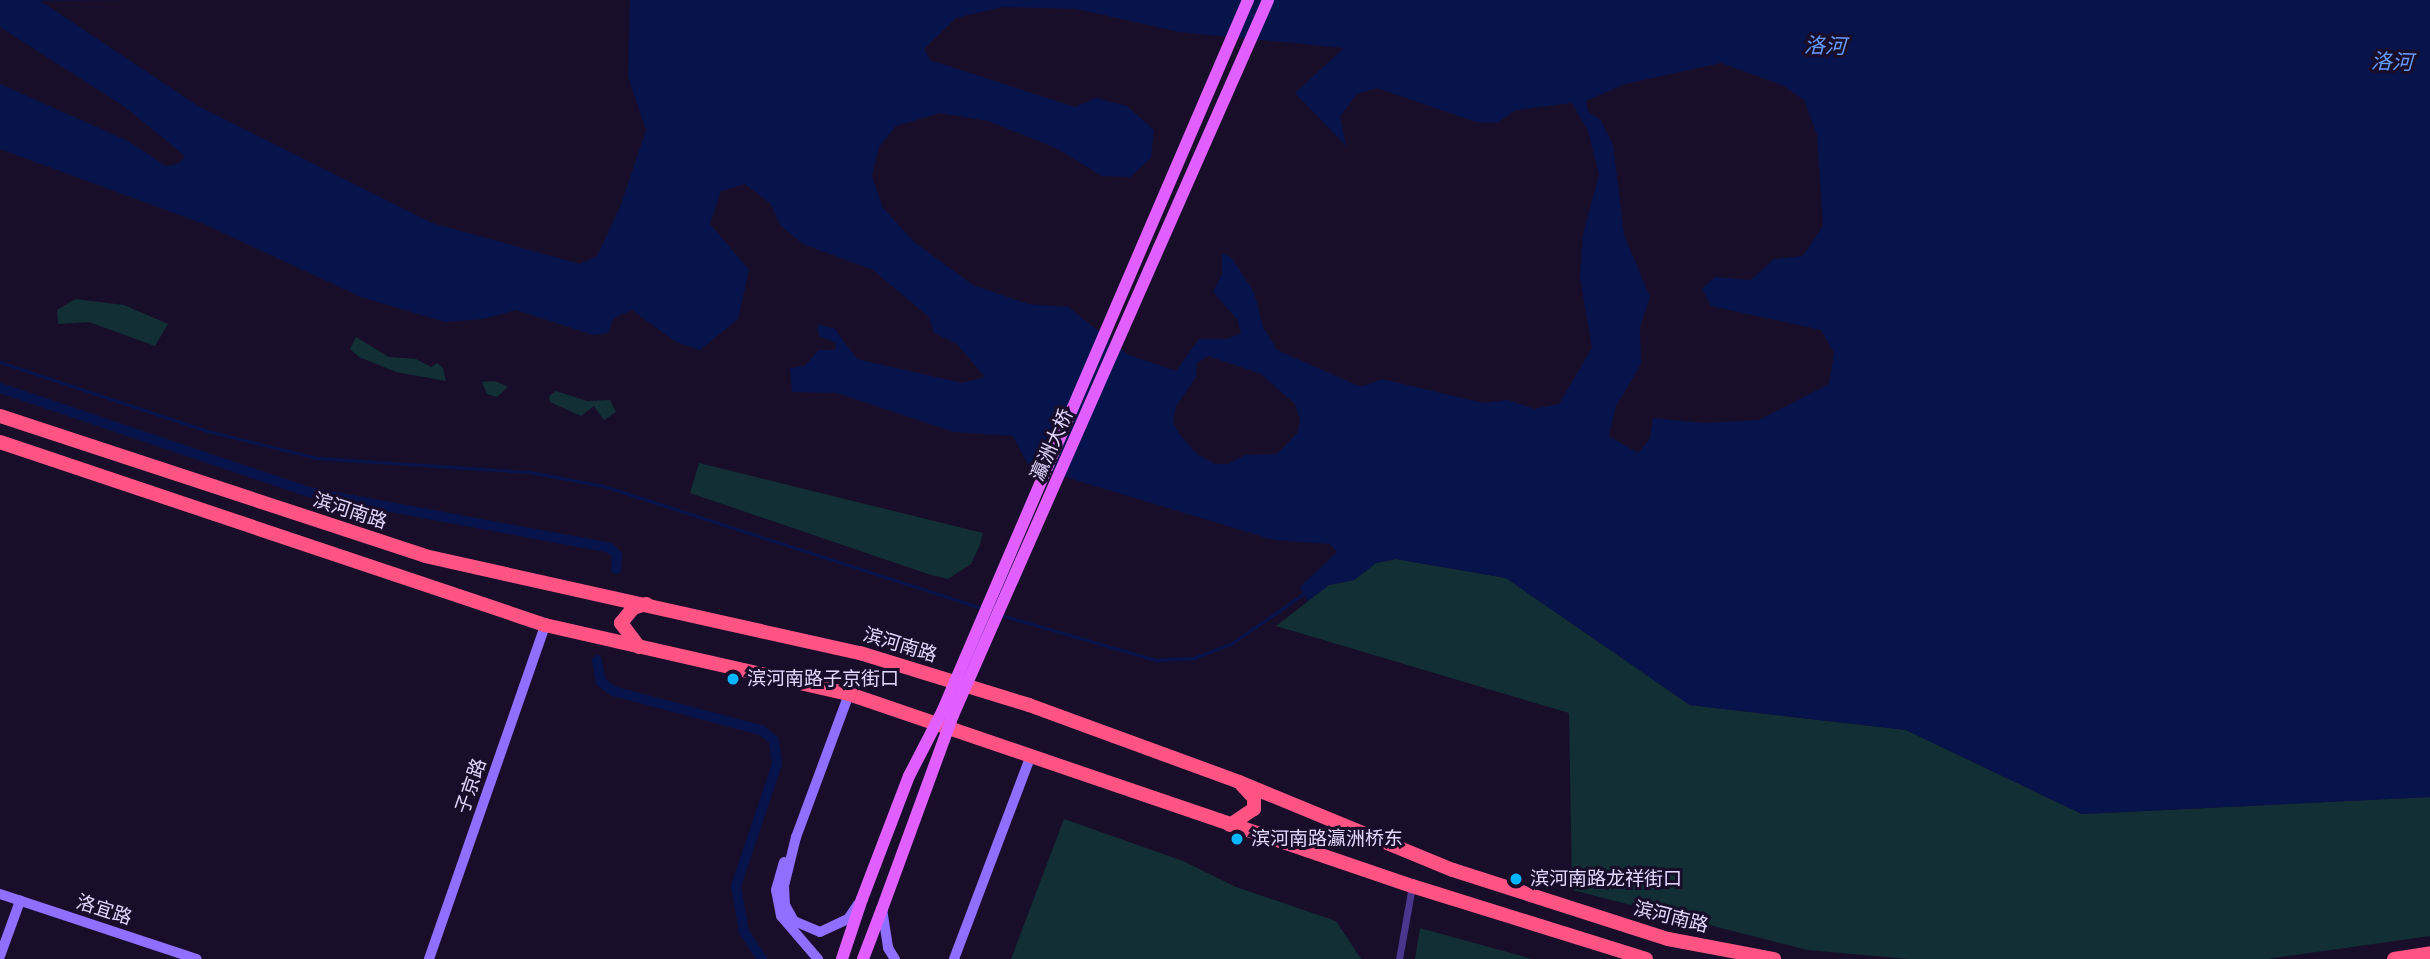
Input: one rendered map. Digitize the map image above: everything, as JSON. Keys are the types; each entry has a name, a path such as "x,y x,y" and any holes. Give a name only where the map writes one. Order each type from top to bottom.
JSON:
{"highway":[{"name":"滨河南路","path":"0,416 425,556 860,653 1029,705 1239,782 1466,874 1668,939 1774,959"},
{"path":"0,442 545,625 849,694 1030,758 1412,886 1646,959"},
{"path":"639,648 621,623 633,608 646,604"},
{"path":"1230,825 1254,809 1254,798 1239,782"},
{"path":"2394,959 2430,953"}],"main road":[{"name":"瀛洲大桥","path":"842,959 909,776 942,712 1248,0"},
{"name":"瀛洲大桥","path":"863,959 953,715 1268,0"}],"street":[{"name":"子京路","path":"429,959 545,625"},
{"path":"818,959 786,923 777,902 778,878 849,694"},
{"path":"954,959 1030,758"},
{"path":"796,837 784,886 785,905 794,921 820,932 833,929 862,900"},
{"path":"1399,959 1412,886"},
{"name":"洛宜路","path":"0,894 19,904 175,959"},
{"name":"洛宜路","path":"0,901 19,904 197,959"},
{"path":"0,956 19,904"},
{"path":"882,909 888,948 895,959"},
{"path":"944,959 969,923"}],"green space":[{"path":"75,299 124,305 168,324 155,346 89,322 58,324 57,310"},
{"path":"356,337 389,357 416,359 431,367 437,363 443,368 446,381 396,372 359,357 350,349"},
{"path":"495,381 508,387 497,397 487,394 482,382"},
{"path":"556,391 587,401 610,400 616,412 604,420 594,406 581,416 550,402 549,396"},
{"path":"699,463 983,533 971,564 948,579 931,575 690,493"},
{"path":"1396,559 1506,578 1690,705 1906,730 2082,814 2430,797 2430,936 2267,959 1908,959 1807,950 1572,890 1569,713 1276,626 1329,585 1354,580 1376,563"},
{"path":"1064,819 1183,861 1236,887 1336,921 1361,959 1011,959"},
{"path":"1420,928 1532,959 1415,959"}],"water":[{"name":"洛河","path":"0,0 39,0 198,106 432,223 580,264 597,256 620,207 646,130 628,77 630,0 2430,0 2430,797 2082,814 1906,730 1690,705 1506,578 1396,559 1376,563 1354,580 1329,585 1308,601 1300,587 1337,552 1330,544 1274,540 1029,466 1013,436 954,432 837,393 792,392 790,368 805,366 818,350 835,350 836,343 819,336 817,325 834,328 857,359 962,383 985,377 957,344 934,333 929,317 873,270 803,244 780,225 771,204 745,184 721,191 710,224 749,270 738,319 700,350 676,342 632,310 614,318 608,333 593,335 516,310 483,319 445,322 361,297 204,224 0,149 0,84 128,141 166,166 178,164 185,156 125,107 0,27","holes":["1002,7 1077,9 1179,32 1344,48 1295,93 1346,146 1340,116 1357,94 1377,88 1476,122 1497,123 1516,110 1572,103 1588,131 1599,175 1583,234 1580,277 1592,348 1559,404 1534,409 1508,400 1483,403 1382,379 1361,387 1277,350 1263,327 1254,292 1231,257 1222,253 1222,274 1213,292 1237,319 1241,333 1227,339 1199,339 1176,371 1129,355 1068,307 1028,304 973,285 914,242 883,208 872,176 879,147 896,126 940,113 988,121 1056,148 1102,176 1130,177 1151,158 1154,130 1127,106 1096,98 1075,107 930,60 924,49 956,18","1721,63 1782,85 1804,100 1817,135 1823,226 1803,256 1774,259 1751,280 1715,277 1702,289 1711,306 1821,330 1834,353 1829,384 1759,420 1704,423 1653,418 1650,439 1638,453 1609,436 1616,406 1641,364 1640,327 1650,297 1624,235 1613,145 1600,119 1588,112 1586,101 1625,84","1208,356 1261,374 1295,404 1300,420 1298,432 1277,454 1245,455 1228,464 1215,464 1197,454 1180,435 1173,422 1176,406 1196,377 1197,363"]}],"waterway":[{"path":"0,362 204,430 317,458 530,472 604,486 981,608"},
{"path":"0,388 309,492 610,548 617,555 616,569"},
{"path":"1001,615 1156,660 1194,658 1231,644 1305,593"},
{"path":"597,660 601,682 613,691 761,730 774,740 777,764 736,886 744,932 762,959"}],"place":[{"name":"滨河南路子京街口","path":"733,679"},
{"name":"滨河南路瀛洲桥东","path":"1237,839"},
{"name":"滨河南路龙祥街口","path":"1516,879"}]}
